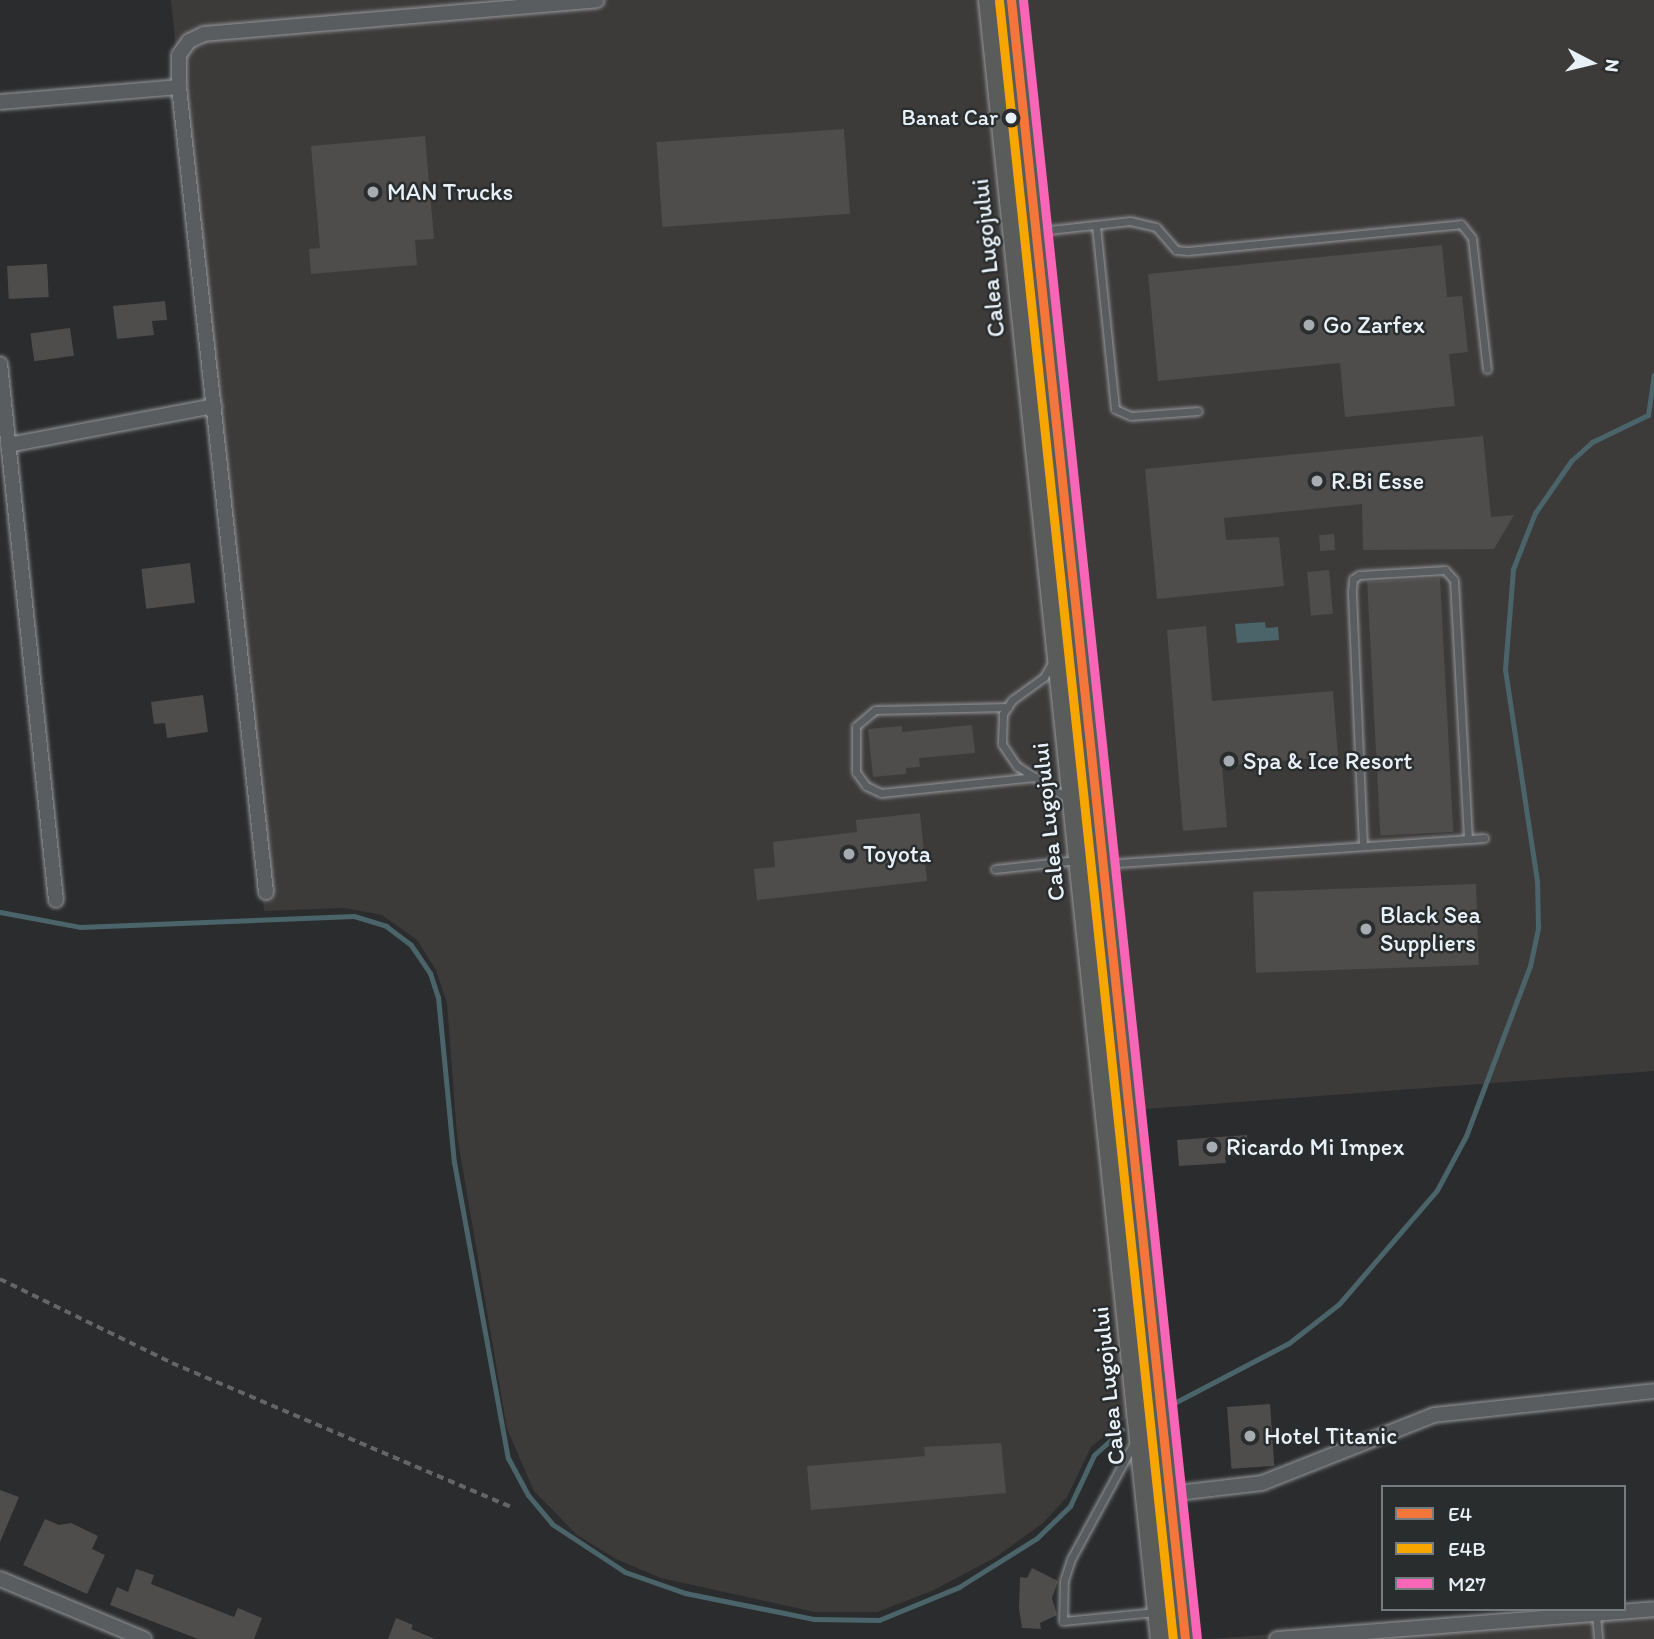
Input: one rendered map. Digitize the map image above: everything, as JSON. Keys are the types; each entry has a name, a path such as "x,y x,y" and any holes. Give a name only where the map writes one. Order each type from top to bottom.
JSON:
{"main road":[{"name":"Calea Lugojului","path":"989,0 1161,1639"},
{"name":"Calea Lugojului","path":"1012,0 1185,1639"}],"street":[{"path":"266,892 179,87 179,55 189,41 204,34 597,0"},
{"path":"0,102 179,87"},
{"path":"0,364 56,900"},
{"path":"8,445 214,406"},
{"path":"1168,1494 1262,1483 1434,1415 1654,1391"},
{"path":"0,1579 144,1639"},
{"path":"1277,1639 1654,1609"}],"lane":[{"path":"1035,232 1130,221 1156,227 1176,250 1188,251 1461,224 1472,238 1487,369"},
{"path":"1096,225 1115,410 1131,416 1198,411"},
{"path":"1363,846 1352,591 1353,579 1359,575 1446,570 1454,580 1468,839"},
{"path":"1056,654 1044,677 1008,706 1001,728 1008,758 1072,803"},
{"path":"1008,706 875,710 856,726 856,772 866,786 881,793 1035,777"},
{"path":"1102,864 1484,838"},
{"path":"995,869 1078,860"},
{"path":"1139,1433 1071,1559 1064,1580 1063,1621 1158,1612"},
{"path":"1596,1614 1598,1639"}],"path":[{"path":"0,1279 172,1363 513,1508"}],"shaded area":[{"path":"171,0 1654,0 1654,1071 1106,1112 1135,1411 1091,1447 1067,1497 1043,1523 996,1557 932,1591 877,1612 815,1612 661,1578 616,1559 577,1535 534,1491 507,1429 457,1135 447,1003 436,970 417,940 382,915 345,908 264,911"},
{"path":"1654,1606 1654,1639 1210,1639 1582,1611 1626,1611 1626,1608"}],"water":[{"path":"1265,622 1266,628 1278,627 1279,640 1237,643 1235,624"}],"building":[{"name":"Banat Car","path":"844,129 850,214 662,227 656,142"},
{"name":"MAN Trucks","path":"425,136 434,239 415,240 417,265 311,274 309,249 320,248 311,146"},
{"name":"Go Zarfex","path":"1442,245 1447,297 1462,296 1468,352 1449,354 1455,406 1345,417 1340,363 1158,381 1148,274"},
{"path":"47,264 49,297 9,299 7,266"},
{"path":"165,301 167,320 152,321 154,335 117,339 113,306"},
{"path":"70,328 74,356 34,361 30,334"},
{"path":"1483,436 1491,517 1514,515 1494,549 1363,550 1362,504 1224,518 1226,540 1279,537 1284,586 1157,599 1145,469"},
{"path":"1334,534 1335,550 1320,551 1319,535"},
{"path":"190,563 195,603 146,609 141,569"},
{"path":"1329,570 1333,614 1311,616 1307,572"},
{"path":"1440,578 1453,832 1380,835 1367,582"},
{"name":"Spa & Ice Resort","path":"1206,626 1212,701 1333,691 1338,756 1222,766 1227,827 1183,831 1167,630"},
{"path":"203,695 208,732 167,738 165,723 154,724 151,702"},
{"path":"972,725 975,753 919,758 920,767 906,768 906,774 873,777 868,729 902,726 902,732"},
{"name":"Toyota","path":"920,813 927,881 757,900 754,869 775,867 773,842 857,832 856,820"},
{"name":"Black Sea Suppliers","path":"1476,884 1479,965 1256,973 1253,892"},
{"name":"Ricardo Mi Impex","path":"1247,1135 1248,1154 1225,1156 1226,1163 1179,1166 1177,1140"},
{"name":"Hotel Titanic","path":"1270,1404 1274,1466 1231,1469 1227,1407"},
{"path":"1001,1443 1006,1493 811,1510 807,1466 925,1456 924,1447"},
{"path":"0,1490 19,1497 0,1542"},
{"path":"45,1519 59,1525 71,1523 98,1536 92,1549 105,1555 87,1594 23,1565"},
{"path":"1032,1568 1058,1581 1052,1598 1057,1615 1040,1623 1041,1629 1022,1628 1019,1609 1020,1577 1027,1578"},
{"path":"136,1569 154,1575 151,1584 234,1617 238,1608 262,1618 254,1639 198,1639 110,1605 117,1587 128,1592"},
{"path":"396,1618 413,1625 411,1629 435,1639 388,1639"}],"waterway":[{"path":"1176,1402 1289,1343 1339,1304 1437,1190 1466,1136 1530,966 1538,927 1537,881 1505,669 1513,569 1535,513 1571,461 1592,442 1648,415 1654,374"},
{"path":"0,912 80,927 354,916 386,926 411,945 430,973 438,997 454,1162 508,1458 528,1495 552,1524 625,1572 685,1593 814,1619 879,1620 959,1587 1037,1538 1070,1506 1094,1455 1122,1430"}],"transit line":[{"name":"E4","path":"1011,0 1185,1639"},
{"name":"M27","path":"1023,0 1197,1638"},
{"name":"E4B","path":"999,1 1173,1639"}],"place":[{"name":"Banat Car","path":"1011,118"},
{"name":"MAN Trucks","path":"373,192"},
{"name":"Go Zarfex","path":"1309,325"},
{"name":"R.Bi Esse","path":"1317,481"},
{"name":"Spa & Ice Resort","path":"1229,761"},
{"name":"Toyota","path":"849,854"},
{"name":"Black Sea Suppliers","path":"1366,929"},
{"name":"Ricardo Mi Impex","path":"1212,1147"},
{"name":"Hotel Titanic","path":"1250,1436"}]}
